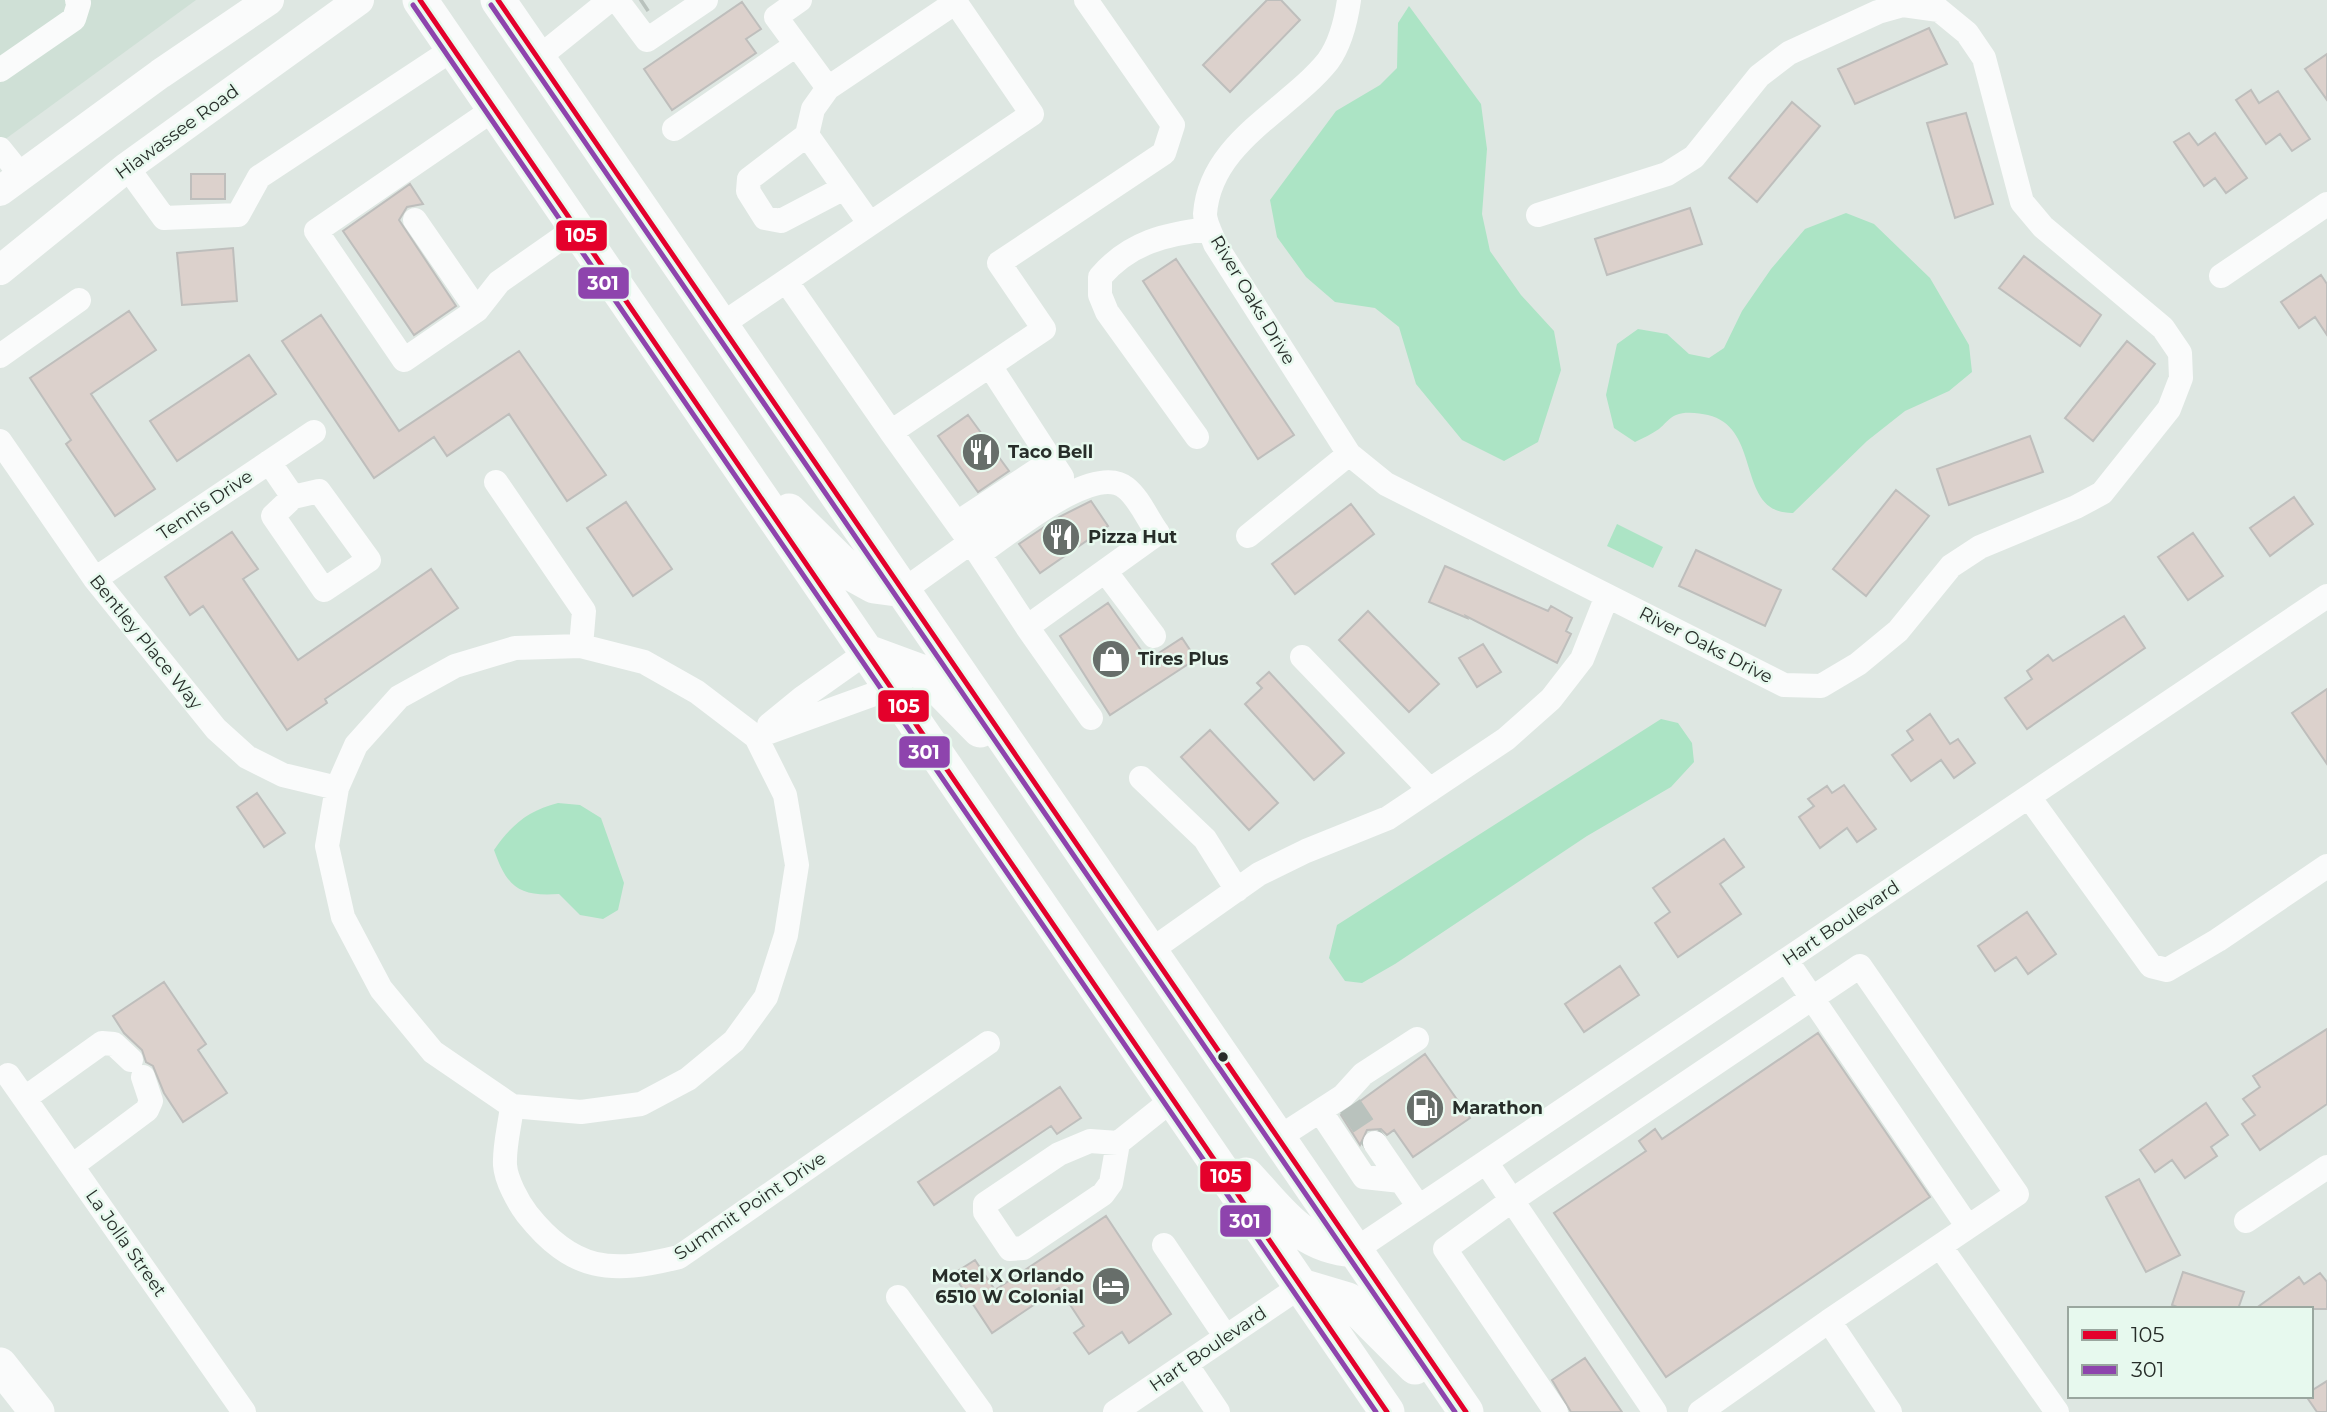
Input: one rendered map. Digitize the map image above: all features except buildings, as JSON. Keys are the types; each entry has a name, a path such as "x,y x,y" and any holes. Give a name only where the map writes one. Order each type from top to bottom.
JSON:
{"highway":[{"path":"420,0 1387,1412"},
{"path":"498,0 1466,1412"},
{"path":"732,454 854,575 874,586 904,590"},
{"path":"867,652 924,673 1040,789"},
{"path":"1173,1099 1310,1240 1329,1249 1354,1251"},
{"path":"1301,1286 1348,1300 1459,1412"},
{"path":"0,1365 37,1412"}],"main road":[{"path":"10,183 269,0"},
{"name":"Hiawassee Road","path":"0,270 127,167 359,0"}],"street":[{"path":"538,58 623,3 647,40 706,0"},
{"path":"800,0 776,17 828,88"},
{"path":"891,432 1044,329 999,263 1164,153 1173,125 1086,0"},
{"name":"River Oaks Drive","path":"1349,0 1342,34 1328,61 1238,144 1214,180 1205,215 1215,244 1349,454 1386,484 1784,685 1821,686 1858,664 1898,631 1951,566 1980,547 2076,507 2102,493 2169,409 2181,379 2180,353 2163,328 2043,227 2022,202 1984,58 1967,33 1939,10 1903,5 1878,12 1789,53 1759,76 1694,157 1667,174 1538,215"},
{"path":"0,70 74,19 80,1"},
{"path":"722,325 1032,114 955,1 828,88 813,108 807,135 749,179 748,191 765,218 781,221 844,188"},
{"path":"674,129 796,45"},
{"path":"127,167 164,218 238,215 259,177 453,49"},
{"path":"495,109 316,232 404,360 477,310 499,282 576,228"},
{"path":"807,135 870,224"},
{"path":"0,149 10,183"},
{"path":"2221,276 2327,204"},
{"path":"415,220 477,310"},
{"path":"1196,437 1107,312 1100,295 1100,277 1110,265 1155,237 1209,229"},
{"path":"786,281 1091,718"},
{"path":"0,356 79,300"},
{"path":"904,590 969,540 1062,477 990,366"},
{"name":"Tennis Drive","path":"95,579 314,432"},
{"name":"Bentley Place Way","path":"0,441 95,579 216,729 237,748 283,775 337,788"},
{"path":"1248,536 1349,454"},
{"path":"269,462 293,497"},
{"path":"969,540 1076,489 1108,481 1126,488 1158,533 1027,627"},
{"path":"496,482 584,611 581,646"},
{"path":"1105,571 1154,636"},
{"path":"1150,951 1259,874 1306,851 1388,818 1506,739 1551,699 1582,659 1607,596"},
{"name":"Hart Boulevard","path":"1354,1251 2327,596"},
{"path":"581,646 644,662 696,692 756,737 785,795 797,865 786,935 766,997 734,1041 688,1079 641,1104 581,1112 512,1106 433,1052 381,989 343,918 327,846 337,788 356,745 399,697 455,666 515,648 581,646"},
{"path":"756,737 802,698 867,652"},
{"path":"1302,657 1430,790"},
{"path":"756,737 891,688"},
{"path":"1141,778 1205,839 1237,890"},
{"path":"2029,797 2151,966 2167,970 2218,940 2327,866"},
{"path":"1786,960 1968,1227"},
{"path":"1556,1412 1445,1250 1511,1201 1860,966 2017,1194 1700,1412"},
{"path":"1278,1138 1320,1111 1347,1101 1363,1074 1417,1039"},
{"path":"25,1098 102,1043 114,1044 137,1069 150,1101 148,1110 72,1167"},
{"name":"Summit Point Drive","path":"512,1106 505,1167 519,1203 547,1239 585,1262 635,1268 679,1257 988,1043"},
{"name":"La Jolla Street","path":"8,1075 244,1412"},
{"path":"1118,1143 1090,1141 1059,1153 985,1204 985,1212 1010,1249 1023,1248 1103,1194 1111,1184 1118,1143 1173,1099"},
{"path":"1320,1111 1364,1177 1401,1181"},
{"path":"1375,1143 1419,1207"},
{"path":"1486,1162 1655,1412"},
{"path":"2246,1221 2327,1167"},
{"path":"1164,1245 1226,1337"},
{"path":"1940,1246 2057,1412"},
{"name":"Hart Boulevard","path":"1115,1412 1301,1286"},
{"path":"898,1297 981,1412"},
{"path":"1829,1321 1890,1412"},
{"path":"1186,1364 1218,1412"}],"shaded area":[{"path":"0,0 196,0 0,143"},
{"path":"1409,6 1481,104 1487,149 1482,214 1490,251 1521,295 1554,331 1561,370 1538,442 1504,461 1462,440 1416,384 1399,327 1375,308 1335,302 1306,277 1277,237 1270,200 1336,111 1380,85 1397,68 1398,23"},
{"path":"1846,213 1874,224 1930,278 1969,345 1972,372 1949,391 1905,411 1867,441 1793,513 1775,510 1763,500 1755,486 1744,452 1725,423 1704,414 1680,414 1635,442 1614,428 1606,395 1617,344 1638,329 1667,334 1689,354 1709,358 1724,348 1742,311 1771,269 1805,229"},
{"path":"1617,524 1663,547 1653,568 1607,546"},
{"path":"1661,719 1678,723 1692,743 1694,762 1671,787 1587,836 1395,964 1362,983 1345,981 1329,958 1337,925"},
{"path":"558,803 580,805 601,818 624,883 618,910 603,919 580,915 559,894 534,894 516,887 499,863 494,850 507,833 529,814"}],"tunnel":[{"path":"1350,1106 1375,1143"}],"transit line":[{"name":"105","path":"420,0 1387,1412"},
{"name":"105","path":"498,0 1466,1412"},
{"name":"301","path":"413,5 1376,1412"},
{"name":"301","path":"491,5 1455,1412"}],"place":[{"name":"Taco Bell","path":"981,452"},
{"name":"Pizza Hut","path":"1061,537"},
{"name":"Tires Plus","path":"1111,659"},
{"name":"Marathon","path":"1425,1108"},
{"name":"Motel X Orlando 6510 W Colonial","path":"1111,1286"}]}
